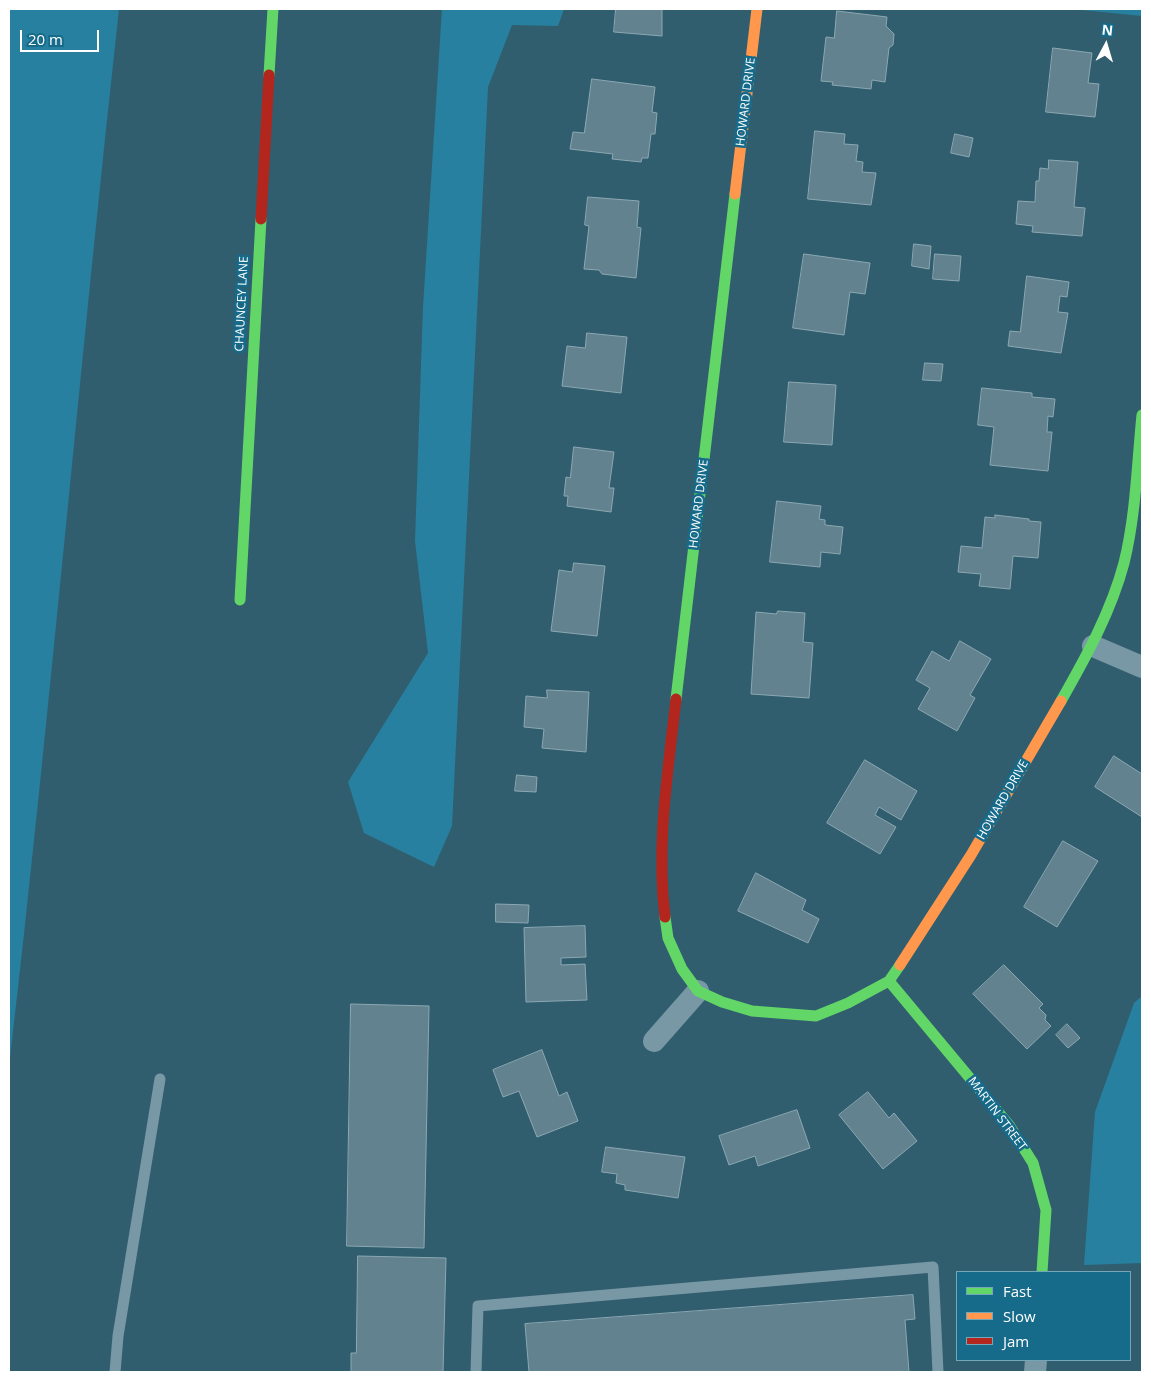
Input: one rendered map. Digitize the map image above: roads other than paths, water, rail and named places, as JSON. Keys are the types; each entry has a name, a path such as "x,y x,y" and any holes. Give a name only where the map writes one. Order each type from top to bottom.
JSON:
{"street":[{"name":"CHAUNCEY LANE","path":"240,600 273,9"},
{"name":"HOWARD DRIVE","path":"757,9 663,812 661,881 668,938 682,969 698,991 722,1002 752,1011 816,1016 848,1004 889,981 971,855 1093,646 1124,563 1131,523 1142,415"},
{"path":"1093,646 1142,667"},
{"name":"MARTIN STREET","path":"889,981 1009,1126 1033,1163 1046,1210 1042,1271"},
{"path":"654,1041 698,991"}],"lane":[{"path":"115,1372 118,1336 160,1079"},
{"path":"476,1372 478,1306 933,1267 938,1372"}]}
